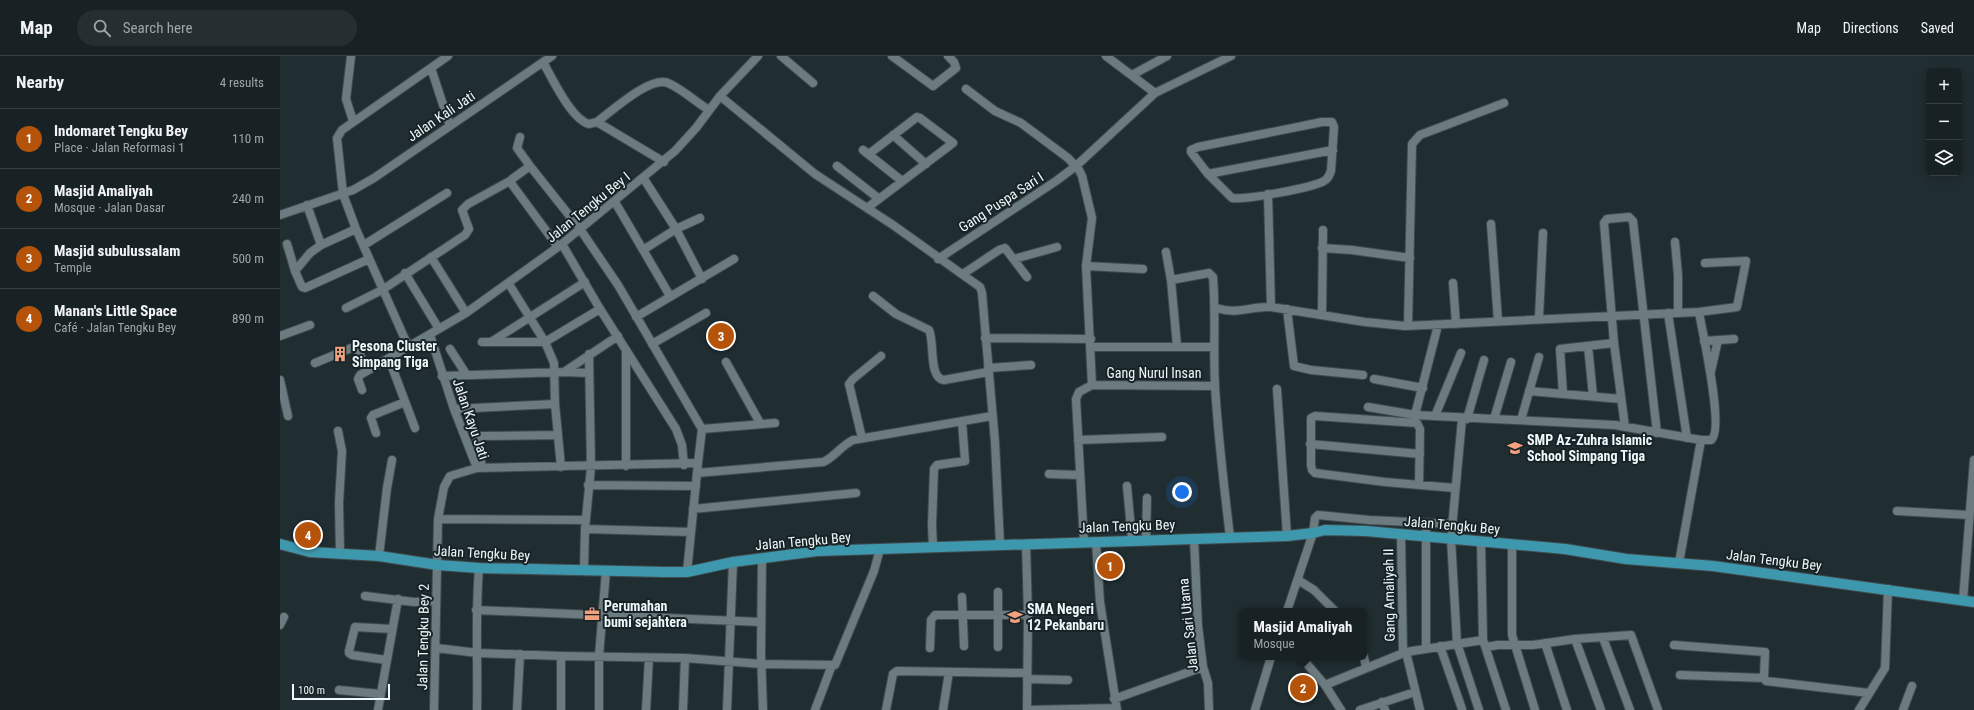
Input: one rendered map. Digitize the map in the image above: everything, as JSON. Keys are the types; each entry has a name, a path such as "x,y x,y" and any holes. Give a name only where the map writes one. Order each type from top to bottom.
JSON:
{"main road":[{"name":"Jalan Tengku Bey","path":"280,544 310,552 340,552 438,565 479,568 687,572 733,562 817,551 1146,539 1287,536 1325,530 1366,531 1425,538 1565,549 1626,559 1713,566 1974,602"}],"street":[{"path":"350,56 346,99 354,121"},
{"path":"408,346 356,230 343,194 337,138 342,130 354,121 448,56"},
{"name":"Jalan Kali Jati","path":"343,194 374,178 552,56"},
{"name":"Jalan Tengku Bey I","path":"366,371 389,359 408,346 430,336 509,284 560,246 644,179 684,142 720,96 758,56"},
{"path":"781,56 813,83"},
{"path":"892,56 928,84 933,86 956,68 956,65 949,56"},
{"path":"1106,56 1155,93"},
{"path":"1132,75 1166,56"},
{"name":"Gang Puspa Sari I","path":"938,259 1056,181 1076,166 1155,93 1231,56"},
{"path":"543,62 561,93 577,115 587,124 597,122 641,88 658,81 667,83 709,110"},
{"path":"431,68 450,126"},
{"path":"966,89 995,111 1021,123 1068,158 1076,166 1085,187 1092,218 1086,266 1092,385 1079,392 1077,395 1084,542"},
{"path":"720,96 815,174 867,208 938,259 963,274 977,284 981,290 992,416 1000,544"},
{"path":"1408,326 1410,258 1410,151 1412,144 1420,135 1504,103"},
{"path":"867,208 878,198 953,145 952,141 917,117 893,135 866,152 902,181"},
{"path":"597,122 664,162"},
{"path":"1330,122 1333,123 1334,127 1333,150 1331,171 1326,180 1319,183 1268,194 1232,198 1208,174 1192,154 1191,150 1194,148 1330,122"},
{"path":"893,135 926,164"},
{"path":"520,137 517,148 580,229 618,285 702,429 687,572"},
{"path":"1208,174 1333,150"},
{"path":"346,308 382,290 405,273 468,232 468,226 462,213 464,208 510,181 530,166"},
{"path":"837,166 878,198"},
{"path":"644,179 676,229 702,279"},
{"path":"510,181 515,190 560,246 585,282 600,309 676,428 682,445 684,465"},
{"path":"364,245 447,192"},
{"path":"280,214 343,194"},
{"path":"1268,194 1271,307"},
{"path":"615,202 670,296"},
{"path":"307,205 321,245"},
{"path":"1625,427 1614,343 1604,223 1607,219 1629,217 1633,221 1657,433"},
{"path":"643,250 676,229 700,218"},
{"path":"1491,224 1498,321"},
{"path":"295,271 310,253 321,245 356,230"},
{"path":"1322,315 1323,230"},
{"path":"1539,318 1543,233"},
{"path":"1675,242 1678,275 1678,312"},
{"path":"288,244 295,271 302,287 305,288 369,259"},
{"path":"1014,259 1057,247"},
{"path":"963,274 1002,248 1007,250 1027,277"},
{"path":"1322,248 1352,250 1410,258"},
{"path":"1166,252 1171,280 1177,346"},
{"path":"431,257 466,313"},
{"path":"636,317 734,259"},
{"path":"1216,308 1226,311 1241,311 1259,306 1271,307 1386,325 1408,326 1539,318 1699,312 1737,307 1746,261 1706,263"},
{"path":"1086,266 1143,269"},
{"path":"405,273 439,329"},
{"path":"1171,280 1211,274 1213,277 1216,308 1214,347 1215,386 1219,440 1230,537"},
{"path":"585,282 486,342 545,342 600,309"},
{"path":"1453,283 1456,324"},
{"path":"509,284 545,342 554,363 555,404 561,467"},
{"path":"873,296 896,314 929,330 932,337 935,373 939,379 944,380 988,370 1031,365"},
{"path":"1287,309 1294,366 1311,370 1363,375"},
{"path":"1368,407 1415,415 1464,419 1520,420 1625,427 1687,438 1711,440 1716,434 1716,420 1711,374 1699,312"},
{"path":"652,344 706,313"},
{"path":"1668,313 1687,438"},
{"path":"280,336 310,325"},
{"path":"1415,415 1438,325"},
{"name":"Jalan Kayu Jati","path":"430,336 454,409 480,468 450,476 446,481 438,519 438,565"},
{"path":"564,372 618,336"},
{"path":"985,338 1214,347"},
{"path":"1704,341 1734,339"},
{"path":"1711,374 1718,340"},
{"path":"1563,394 1560,349 1614,343"},
{"path":"315,363 356,346 366,371 358,378 362,390"},
{"path":"1588,346 1593,396"},
{"path":"450,349 466,374"},
{"path":"626,350 626,466"},
{"path":"584,570 585,520 591,467 589,354"},
{"path":"1435,416 1461,354"},
{"path":"862,438 849,384 853,378 881,356"},
{"path":"1520,420 1539,357"},
{"path":"389,359 415,428"},
{"path":"1479,710 1457,644 1451,539 1455,488 1464,419 1484,360"},
{"path":"726,362 760,423"},
{"path":"1494,419 1511,362"},
{"path":"442,376 466,374 564,372 589,373"},
{"path":"1374,379 1423,388"},
{"path":"280,380 288,416"},
{"name":"Gang Nurul Insan","path":"1092,385 1215,386"},
{"path":"1277,388 1287,536"},
{"path":"1529,390 1621,398"},
{"path":"376,433 371,418 405,402"},
{"path":"454,409 555,404"},
{"path":"697,473 823,462 830,458 846,443 862,438 992,416"},
{"path":"1419,485 1420,426 1415,423 1315,416 1310,420 1312,470 1315,473 1419,485 1455,488"},
{"path":"933,547 932,525 934,469 937,465 965,461 962,421"},
{"path":"702,429 760,423 775,423"},
{"path":"338,431 342,451 339,503 340,552"},
{"path":"558,435 482,436 477,440 480,468 684,465 698,463"},
{"path":"1078,440 1162,437"},
{"path":"1679,563 1701,440"},
{"path":"1310,444 1420,454"},
{"path":"379,556 392,460"},
{"path":"1963,600 1974,460"},
{"path":"1050,474 1080,475"},
{"path":"588,485 696,486"},
{"path":"1127,486 1132,540"},
{"path":"693,508 856,493"},
{"path":"1146,539 1147,498"},
{"path":"1897,511 1969,515"},
{"path":"1288,608 1313,533 1315,518 1320,514 1369,520 1452,524"},
{"path":"438,519 585,520"},
{"path":"1426,522 1426,647"},
{"path":"585,529 691,532"},
{"name":"Gang Amaliyah II","path":"1401,535 1403,651 1406,652 1420,710"},
{"name":"Jalan Sari Utama","path":"1194,538 1198,626 1203,667 1208,683 1209,710"},
{"path":"1026,544 1028,615 1026,676 1028,710 1116,709 1101,610 1096,542"},
{"path":"1481,542 1484,644 1506,710"},
{"path":"1512,545 1514,644 1535,710"},
{"path":"436,648 478,653 685,658 729,660 761,664 832,665 837,663 842,651 880,549"},
{"path":"762,558 761,664 763,710"},
{"path":"727,710 733,562"},
{"name":"Jalan Tengku Bey 2","path":"434,710 438,565"},
{"path":"477,710 478,653 476,610 479,568"},
{"path":"599,710 599,656 606,571"},
{"path":"1298,580 1314,590 1332,608"},
{"path":"1861,709 1885,668 1888,589"},
{"path":"998,592 996,616 998,647"},
{"path":"365,596 414,602 436,601"},
{"path":"962,597 964,646"},
{"path":"378,710 398,599"},
{"path":"476,610 602,616 731,619 761,622"},
{"path":"930,648 931,617 935,615 1028,615"},
{"path":"386,660 350,655 349,651 355,627 392,629"},
{"path":"1325,685 1366,667 1406,652 1426,647 1457,644 1533,645 1575,639 1632,636 1658,710"},
{"path":"1603,638 1630,710"},
{"path":"1575,639 1601,710"},
{"path":"1545,643 1567,710"},
{"path":"1674,645 1765,652 1764,678"},
{"path":"1440,646 1462,709"},
{"path":"516,710 520,654"},
{"path":"561,656 561,710"},
{"path":"646,710 649,658"},
{"path":"683,710 685,658"},
{"path":"1254,710 1270,660"},
{"path":"1304,660 1325,685 1341,710"},
{"path":"1365,660 1366,667"},
{"path":"815,710 832,665"},
{"path":"1114,699 1203,667"},
{"path":"886,710 893,674 896,671 1026,676 1068,680"},
{"path":"943,710 949,672"},
{"path":"1680,675 1764,678 1766,681 1869,693"},
{"path":"1903,710 1912,686"},
{"path":"339,690 380,694"},
{"path":"1360,710 1384,706 1415,692"}],"place":[{"name":"Masjid subulussalam","path":"721,336"},
{"name":"Pesona Cluster Simpang Tiga","path":"340,354"},
{"name":"SMP Az-Zuhra Islamic School Simpang Tiga","path":"1515,448"},
{"name":"Manan's Little Space","path":"308,535"},
{"name":"Indomaret Tengku Bey","path":"1110,566"},
{"name":"Perumahan bumi sejahtera","path":"592,614"},
{"name":"SMA Negeri 12 Pekanbaru","path":"1015,617"},
{"name":"Masjid Amaliyah","path":"1303,688"}]}
